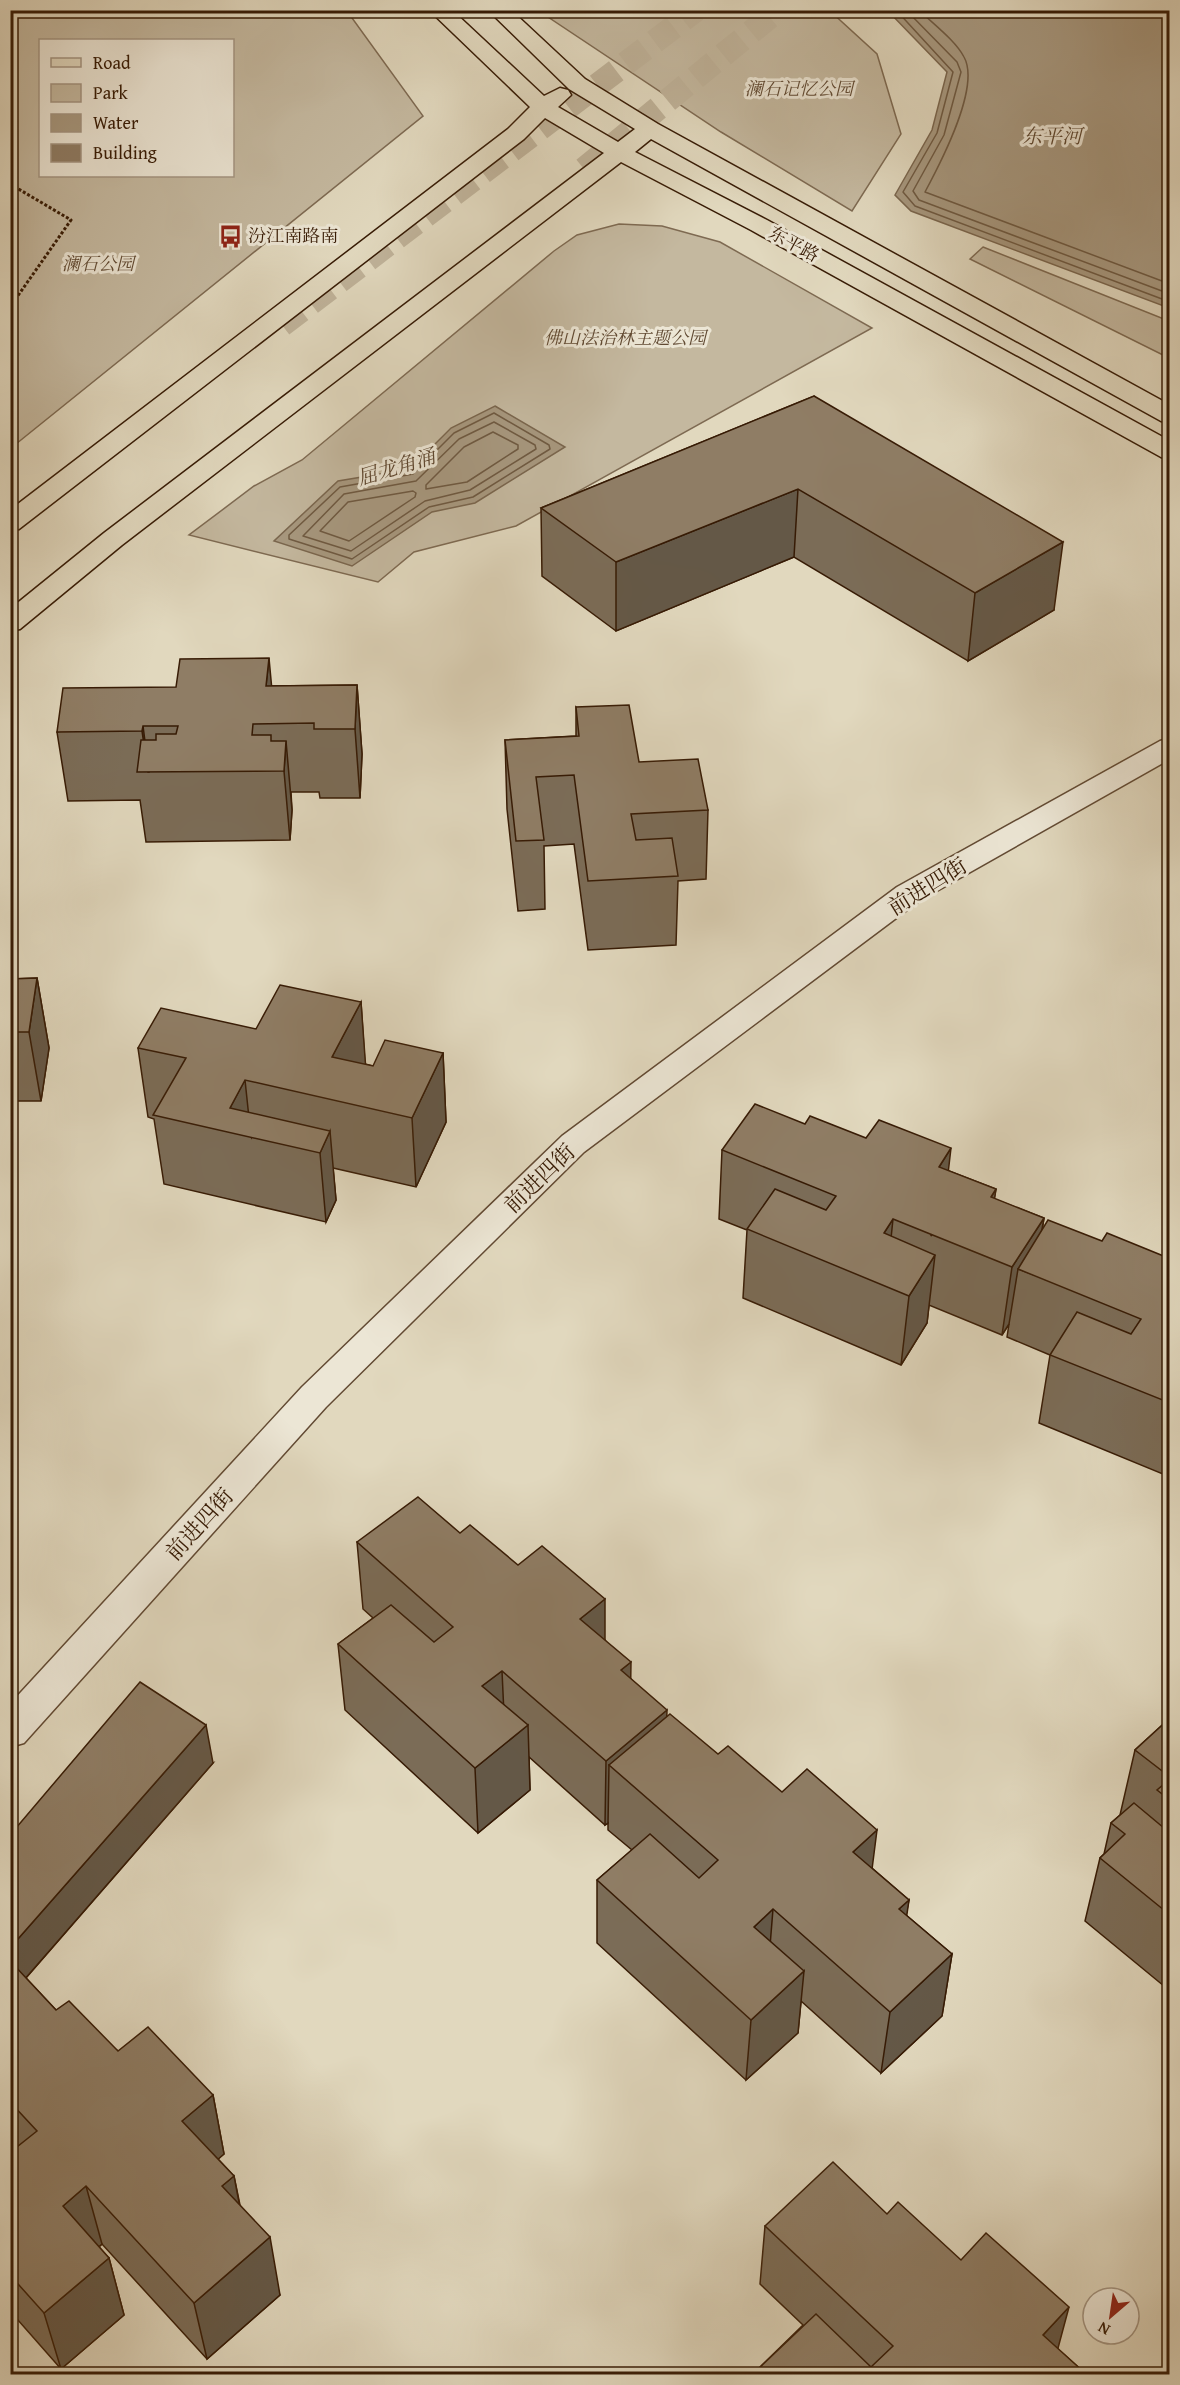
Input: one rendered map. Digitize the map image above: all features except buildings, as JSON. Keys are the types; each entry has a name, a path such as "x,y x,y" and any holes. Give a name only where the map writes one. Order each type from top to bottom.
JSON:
{"main road":[{"name":"东平路","path":"439,10 543,107 620,153 759,225 1170,452"},
{"name":"东平路","path":"498,10 577,84 650,129 1170,416"},
{"path":"10,524 516,134 543,107 577,84"},
{"path":"10,623 113,539 650,129"}],"street":[{"name":"前进四街","path":"10,1731 314,1397 573,1144 908,894 1170,747"}],"path":[{"path":"10,184 71,220 10,307"}],"green space":[{"name":"澜石公园","path":"11,10 347,11 423,116 11,448"},
{"name":"澜石记忆公园","path":"539,11 830,11 877,54 901,134 852,211 721,132"},
{"name":"佛山法治林主题公园","path":"619,224 662,226 720,242 872,328 516,526 414,552 378,582 189,535 254,486 302,460 554,251 577,235"},
{"path":"983,247 1169,321 1169,358 970,259"}],"water":[{"name":"东平河","path":"888,11 1169,11 1169,308 911,211 895,195 932,130 947,72"},
{"path":"495,406 565,447 475,503 432,512 352,566 274,541 338,481 410,469 451,428"}],"tunnel":[{"path":"282,325 696,10"},
{"path":"584,169 778,10"}],"place":[{"name":"汾江南路南","path":"230,236"}],"water label":[{"name":"屈龙角涌","path":"396,467"}]}
